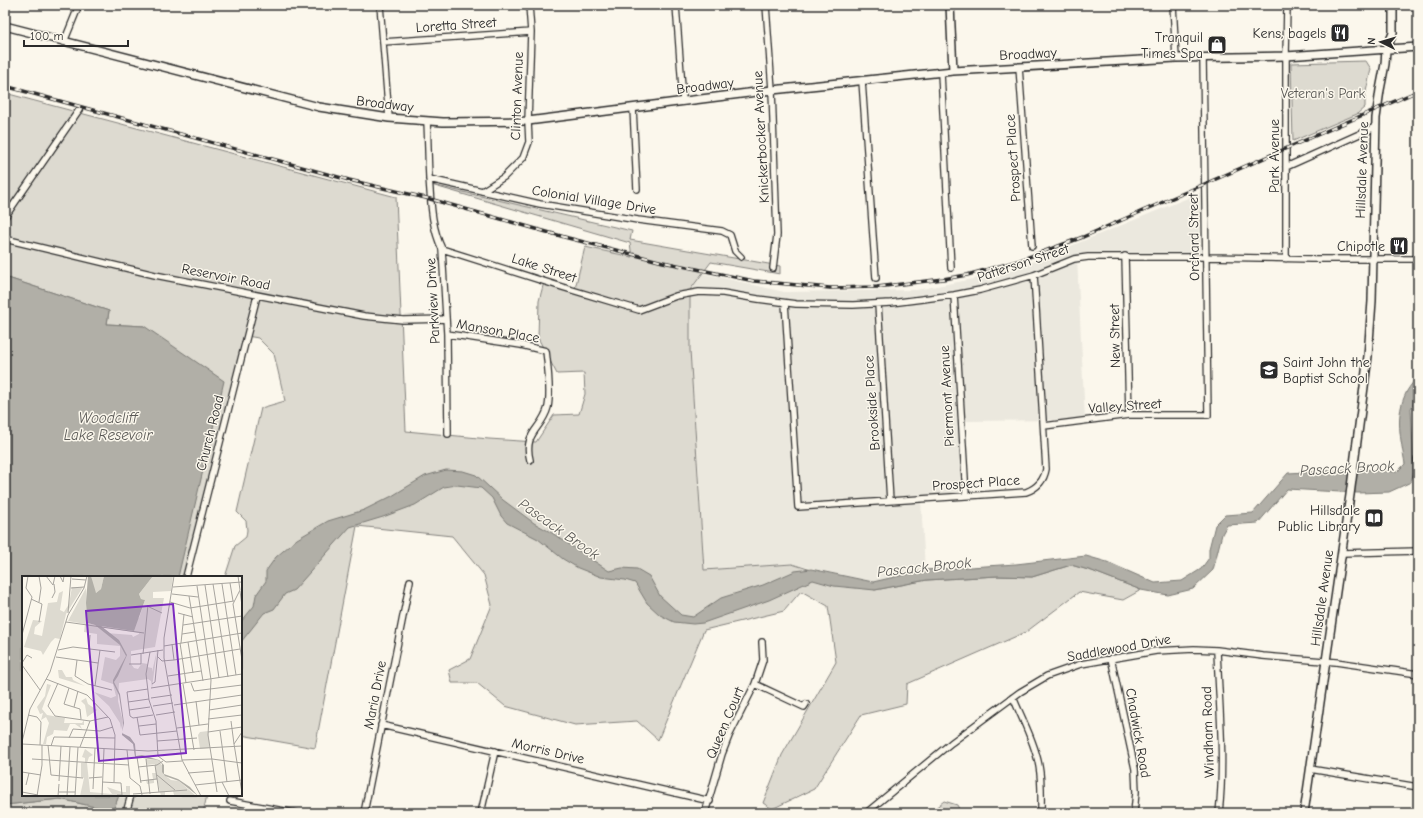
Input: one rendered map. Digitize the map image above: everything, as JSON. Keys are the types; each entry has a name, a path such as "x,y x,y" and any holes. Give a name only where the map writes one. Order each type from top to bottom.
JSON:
{"street":[{"path":"380,5 388,118"},
{"name":"Clinton Avenue","path":"482,191 504,177 523,158 529,142 528,121 531,32 529,5"},
{"path":"676,5 683,101"},
{"name":"Knickerbocker Avenue","path":"766,5 772,90 777,235 773,268"},
{"path":"950,5 953,71"},
{"path":"1173,5 1176,58"},
{"name":"Park Avenue","path":"1286,259 1287,5"},
{"name":"Hillsdale Avenue","path":"1304,813 1355,464 1368,356 1373,259 1375,127 1386,50 1393,33 1394,5"},
{"path":"64,42 77,10"},
{"name":"Broadway","path":"5,26 295,102 356,114 388,118 468,123 528,121 772,90 953,71 1176,58 1286,56 1418,47"},
{"name":"Loretta Street","path":"383,42 531,32"},
{"name":"Orchard Street","path":"1203,58 1208,415"},
{"name":"Prospect Place","path":"1018,67 1032,246"},
{"path":"941,73 951,268"},
{"path":"862,81 876,278"},
{"path":"633,108 637,189"},
{"path":"5,217 79,110"},
{"name":"Parkview Drive","path":"427,121 433,225 442,249 447,334 448,434"},
{"path":"1286,167 1375,127"},
{"name":"Colonial Village Drive","path":"430,179 548,206 722,231 730,236 735,251 741,257"},
{"name":"Reservoir Road","path":"5,239 155,275 257,296 378,318 422,320 446,319"},
{"name":"Lake Street","path":"442,249 639,310"},
{"name":"Patterson Street","path":"639,310 676,296 699,292 723,293 785,302 825,305 878,304 954,295 1007,284 1074,259 1088,256 1418,259"},
{"name":"New Street","path":"1125,256 1129,415"},
{"name":"Prospect Place","path":"785,302 798,506 1026,492 1038,486 1045,476 1046,469 1034,275"},
{"name":"Piermont Avenue","path":"954,295 966,495"},
{"name":"Church Road","path":"186,576 257,296"},
{"name":"Brookside Place","path":"878,304 890,501"},
{"name":"Manson Place","path":"447,334 521,345 546,352 548,401 545,416 529,440 528,451 530,460"},
{"name":"Valley Street","path":"1044,426 1129,415 1208,415"},
{"path":"1342,553 1418,551"},
{"name":"Maria Drive","path":"364,813 410,581"},
{"name":"Queen Court","path":"705,813 710,801 727,742 755,684 763,660 762,642"},
{"name":"Saddlewood Drive","path":"866,813 951,743 1013,697 1033,684 1062,670 1081,664 1156,651 1194,649 1326,661 1418,674"},
{"name":"Windham Road","path":"1217,650 1221,762 1221,793 1219,813"},
{"name":"Chadwick Road","path":"1112,658 1132,750 1136,792 1134,813"},
{"path":"755,684 804,707 806,704"},
{"path":"1013,697 1035,751 1039,765 1041,779 1041,813"},
{"name":"Morris Drive","path":"381,725 710,801"},
{"path":"481,813 495,751"},
{"path":"1310,769 1418,787"},
{"path":"126,813 131,796"},
{"path":"230,801 295,813"}],"shaded area":[{"path":"1200,193 1200,255 1077,258 1085,420 963,421 966,497 921,501 925,570 873,582 792,564 704,570 690,350 690,290 702,273 784,292 916,290 1005,273"}],"green space":[{"name":"Veteran's Park","path":"1366,61 1371,69 1365,96 1365,107 1357,114 1293,141 1291,63"},
{"path":"5,93 396,197 406,431 536,442 554,415 579,414 585,394 584,373 557,374 538,338 539,301 544,282 574,293 585,247 632,257 630,243 428,184 632,231 630,240 780,266 780,274 711,262 690,290 690,350 704,570 792,564 875,590 927,580 998,576 1032,577 1071,565 1092,571 1141,590 1123,600 1079,592 1026,632 907,684 906,704 861,715 814,789 772,809 763,803 782,755 836,662 828,606 801,591 784,611 704,630 658,740 637,721 575,725 505,706 477,683 452,683 449,670 470,659 492,605 484,575 452,536 357,526 315,748 242,735 242,576 225,576 235,546 246,537 246,521 237,512 261,408 285,401 274,354 258,338 247,336 186,576 178,576 144,326 107,324 109,311 5,277"},
{"path":"119,796 207,796 203,813 5,813 5,805 60,799 113,811"},
{"path":"944,801 957,805 961,813 929,813"}],"water":[{"name":"Woodcliff Lake Resevoir","path":"5,277 109,311 107,324 144,326 224,381 178,576 22,576 22,796 119,796 113,811 60,799 5,805"},
{"path":"1418,376 1418,397 1411,408 1414,471 1411,482 1389,492 1358,493 1287,489 1258,523 1227,525 1222,534 1213,570 1193,589 1168,595 1141,590 1092,571 1071,565 1032,577 998,576 927,580 875,590 834,586 813,580 769,600 703,623 693,624 674,622 660,615 647,603 635,583 625,580 601,577 578,568 563,559 538,539 507,523 501,516 492,498 481,488 457,485 444,487 415,505 350,527 294,590 285,594 274,609 264,613 242,641 242,621 254,606 256,595 266,581 266,571 276,557 297,539 328,521 364,510 392,496 425,476 446,470 463,471 476,475 503,500 534,523 552,533 609,571 622,568 637,569 649,576 660,596 681,615 693,617 721,598 763,585 795,571 811,569 873,582 925,570 1016,564 1086,556 1107,562 1155,583 1182,581 1201,569 1209,558 1209,549 1215,525 1225,515 1253,513 1288,473 1361,469 1397,472 1405,464 1400,437 1400,418 1403,400"}],"railway":[{"path":"5,86 349,180 430,199 568,238 663,262 754,281 830,288 877,287 943,279 967,275 1018,261 1083,237 1418,91"}],"place":[{"name":"Kens, bagels","path":"1340,33"},
{"name":"Tranquil Times Spa","path":"1217,45"},
{"name":"Chipotle","path":"1399,246"},
{"name":"Saint John the Baptist School","path":"1269,370"},
{"name":"Hillsdale Public Library","path":"1374,518"}],"water label":[{"name":"Pascack Brook","path":"1347,468"},
{"name":"Pascack Brook","path":"559,529"},
{"name":"Pascack Brook","path":"924,567"}]}
